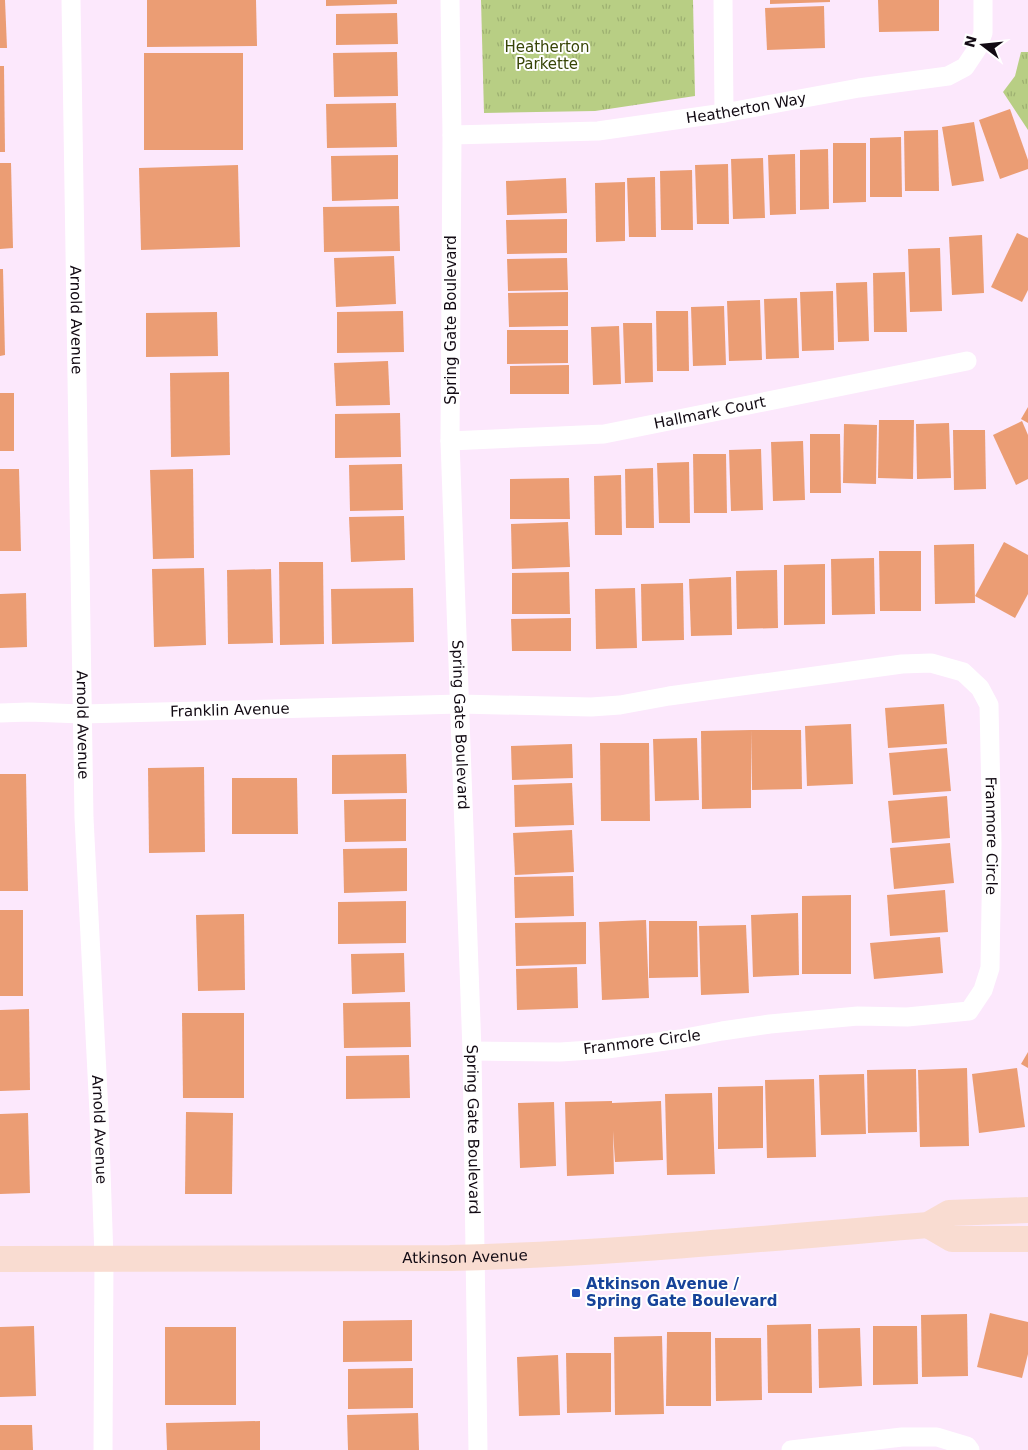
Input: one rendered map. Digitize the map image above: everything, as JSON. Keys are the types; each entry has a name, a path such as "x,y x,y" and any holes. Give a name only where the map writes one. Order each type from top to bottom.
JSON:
{"street":[{"name":"Arnold Avenue","path":"71,0 84,818 99,1113 104,1258 103,1450"},
{"name":"Spring Gate Boulevard","path":"450,0 452,135 450,441 472,1051 478,1450"},
{"path":"723,0 724,113"},
{"name":"Heatherton Way","path":"452,135 598,131 724,113 859,88 948,76 965,67 978,50 983,33 983,0"},
{"name":"Hallmark Court","path":"450,441 604,434 967,362"},
{"name":"Franmore Circle","path":"460,704 591,707 620,705 669,696 902,664 931,663 963,672 980,688 989,705 992,835 990,968 983,990 969,1011 907,1017 858,1016 770,1024 607,1049 560,1052 472,1051"},
{"name":"Franklin Avenue","path":"0,713 82,714 460,704"},
{"name":"Atkinson Avenue","path":"0,1258 475,1258 608,1251 928,1225 949,1213 1028,1210"},
{"path":"928,1225 952,1239 1028,1239"},
{"path":"791,1450 902,1437 938,1437 967,1446 970,1450"}],"green space":[{"name":"Heatherton Parkette","path":"481,0 693,0 695,96 595,111 484,113"},
{"path":"1021,52 1028,52 1028,130 1003,92 1015,76"}],"building":[{"path":"0,0 5,0 7,48 0,48"},
{"path":"147,0 256,0 257,46 147,47"},
{"path":"326,0 397,0 397,4 326,6"},
{"path":"770,0 830,0 830,2 770,4"},
{"path":"878,0 939,0 939,31 879,32"},
{"path":"824,6 825,48 767,50 765,8"},
{"path":"397,13 398,44 336,45 336,14"},
{"path":"397,52 398,96 334,97 333,53"},
{"path":"144,53 243,53 243,150 144,150"},
{"path":"0,66 4,66 5,152 0,152"},
{"path":"396,103 397,147 327,148 326,104"},
{"path":"1010,109 1028,160 1028,169 1000,179 979,120"},
{"path":"974,122 984,181 952,186 942,127"},
{"path":"938,130 939,191 905,191 904,131"},
{"path":"901,137 902,197 870,197 870,138"},
{"path":"833,143 866,143 866,202 833,203"},
{"path":"828,149 829,209 800,210 800,150"},
{"path":"795,154 796,214 770,215 768,155"},
{"path":"398,155 398,199 332,201 331,156"},
{"path":"763,158 765,218 733,219 731,159"},
{"path":"0,163 11,163 13,248 0,249"},
{"path":"728,164 729,224 697,224 695,165"},
{"path":"238,165 240,247 141,250 139,168"},
{"path":"692,170 693,230 661,230 660,171"},
{"path":"655,177 656,237 629,237 627,178"},
{"path":"566,178 567,213 507,215 506,181"},
{"path":"625,182 625,241 596,242 595,183"},
{"path":"399,206 400,251 324,252 323,207"},
{"path":"567,219 567,253 507,254 506,220"},
{"path":"1017,233 1028,238 1028,290 1022,302 991,287"},
{"path":"982,235 984,293 952,295 949,237"},
{"path":"940,248 942,311 910,312 908,249"},
{"path":"394,256 396,304 336,307 334,258"},
{"path":"567,258 568,290 508,291 507,259"},
{"path":"0,269 3,269 5,355 0,356"},
{"path":"905,272 907,332 874,332 873,273"},
{"path":"867,282 869,341 838,342 836,283"},
{"path":"833,291 834,350 802,351 800,292"},
{"path":"568,292 568,326 509,327 508,293"},
{"path":"797,298 799,358 766,359 764,299"},
{"path":"760,300 762,360 729,361 727,301"},
{"path":"724,306 726,365 693,366 691,307"},
{"path":"403,311 404,352 337,353 337,312"},
{"path":"656,311 688,311 689,371 657,371"},
{"path":"217,312 218,356 146,357 146,313"},
{"path":"623,323 652,323 653,382 625,383"},
{"path":"619,326 621,384 593,385 591,327"},
{"path":"507,330 568,330 568,363 507,364"},
{"path":"388,361 390,405 336,406 334,363"},
{"path":"569,365 569,394 510,394 510,366"},
{"path":"229,372 230,455 171,457 170,373"},
{"path":"0,393 14,393 14,451 0,451"},
{"path":"1028,407 1028,423 1021,419"},
{"path":"400,413 401,457 335,458 335,414"},
{"path":"879,420 914,420 913,479 878,478"},
{"path":"1022,421 1028,435 1028,479 1016,485 993,435"},
{"path":"949,423 951,478 917,479 916,424"},
{"path":"844,424 877,425 876,484 843,483"},
{"path":"953,430 985,430 986,489 954,490"},
{"path":"810,434 840,434 841,493 810,493"},
{"path":"803,441 805,500 773,501 771,442"},
{"path":"761,449 763,510 731,511 729,450"},
{"path":"693,454 726,454 727,513 694,513"},
{"path":"689,462 690,523 659,523 657,463"},
{"path":"402,464 403,510 350,511 349,465"},
{"path":"653,468 654,528 626,528 625,469"},
{"path":"0,469 19,469 21,551 0,551"},
{"path":"193,469 194,558 153,559 150,470"},
{"path":"621,475 622,535 595,535 594,476"},
{"path":"569,478 570,519 510,519 510,479"},
{"path":"404,516 405,560 351,562 349,517"},
{"path":"568,522 570,567 512,569 511,524"},
{"path":"1004,542 1028,555 1028,594 1015,618 975,596"},
{"path":"974,544 975,603 935,604 934,545"},
{"path":"879,551 921,551 921,611 880,611"},
{"path":"874,558 875,614 832,615 831,559"},
{"path":"279,562 323,562 324,644 280,645"},
{"path":"825,564 825,624 784,625 784,565"},
{"path":"204,568 206,645 154,647 152,569"},
{"path":"271,569 273,643 228,644 227,570"},
{"path":"777,570 778,628 737,629 736,571"},
{"path":"569,572 570,614 512,614 512,573"},
{"path":"731,577 732,635 691,636 689,579"},
{"path":"683,583 684,640 642,641 641,584"},
{"path":"413,588 414,642 332,644 331,589"},
{"path":"635,588 637,648 596,649 595,589"},
{"path":"26,593 27,647 0,648 0,594"},
{"path":"571,618 571,651 512,651 511,619"},
{"path":"944,704 947,744 888,748 885,708"},
{"path":"851,724 853,784 807,786 805,726"},
{"path":"751,730 801,730 802,789 752,790"},
{"path":"751,730 751,808 702,809 701,731"},
{"path":"697,738 699,800 655,801 653,739"},
{"path":"600,743 649,743 650,821 601,821"},
{"path":"572,744 573,778 512,780 511,746"},
{"path":"947,748 951,791 893,795 889,753"},
{"path":"406,754 407,793 332,794 332,755"},
{"path":"204,767 205,852 149,853 148,768"},
{"path":"0,774 26,774 28,891 0,891"},
{"path":"232,778 297,778 298,834 232,834"},
{"path":"572,783 574,825 515,827 514,785"},
{"path":"947,796 950,838 892,843 888,801"},
{"path":"406,799 406,841 345,842 344,800"},
{"path":"572,830 574,872 515,875 513,833"},
{"path":"950,843 954,883 894,889 890,848"},
{"path":"407,848 407,891 344,893 343,849"},
{"path":"573,876 574,916 515,918 514,877"},
{"path":"945,890 948,932 890,936 887,895"},
{"path":"851,895 851,974 802,974 802,896"},
{"path":"406,901 406,943 338,944 338,902"},
{"path":"0,910 23,910 23,996 0,996"},
{"path":"798,913 799,975 753,977 751,915"},
{"path":"244,914 245,990 198,991 196,915"},
{"path":"646,920 649,998 602,1000 599,922"},
{"path":"649,921 697,921 698,977 649,978"},
{"path":"586,922 586,964 516,966 515,923"},
{"path":"746,925 749,993 701,995 699,926"},
{"path":"940,937 943,973 874,979 870,943"},
{"path":"404,953 405,992 352,994 351,954"},
{"path":"577,967 578,1008 517,1010 516,969"},
{"path":"410,1002 411,1047 344,1048 343,1003"},
{"path":"29,1009 30,1090 0,1091 0,1010"},
{"path":"182,1013 244,1013 244,1098 183,1098"},
{"path":"1028,1052 1028,1068 1021,1064"},
{"path":"409,1055 410,1098 346,1099 346,1056"},
{"path":"967,1068 969,1146 920,1147 918,1070"},
{"path":"1017,1068 1025,1127 979,1133 972,1074"},
{"path":"916,1069 917,1132 868,1133 867,1070"},
{"path":"864,1074 866,1134 821,1135 819,1075"},
{"path":"814,1079 816,1157 767,1158 765,1080"},
{"path":"763,1086 763,1148 718,1149 718,1087"},
{"path":"712,1093 715,1174 667,1175 665,1094"},
{"path":"612,1101 612,1103 661,1101 663,1160 615,1162 613,1131 614,1174 567,1176 565,1102"},
{"path":"554,1102 556,1166 520,1168 518,1103"},
{"path":"186,1112 233,1113 232,1194 185,1194"},
{"path":"28,1113 30,1193 0,1194 0,1114"},
{"path":"990,1313 1028,1322 1028,1354 1022,1378 977,1367"},
{"path":"967,1314 968,1376 922,1377 921,1315"},
{"path":"412,1320 412,1361 343,1362 343,1321"},
{"path":"811,1324 812,1393 768,1393 767,1325"},
{"path":"34,1326 36,1396 0,1397 0,1327"},
{"path":"873,1326 917,1326 918,1384 873,1385"},
{"path":"165,1327 236,1327 236,1405 165,1405"},
{"path":"860,1328 862,1386 819,1388 818,1329"},
{"path":"667,1332 711,1332 711,1406 666,1406"},
{"path":"662,1336 664,1414 615,1415 614,1337"},
{"path":"715,1338 761,1338 762,1400 716,1401"},
{"path":"566,1353 611,1353 611,1412 567,1413"},
{"path":"558,1355 560,1415 519,1416 517,1357"},
{"path":"413,1368 413,1408 348,1409 348,1369"},
{"path":"418,1413 419,1450 348,1450 347,1415"},
{"path":"260,1421 260,1450 167,1450 166,1423"},
{"path":"0,1425 32,1425 33,1450 0,1450"}],"place":[{"name":"Atkinson Avenue / Spring Gate Boulevard","path":"576,1293"}]}
